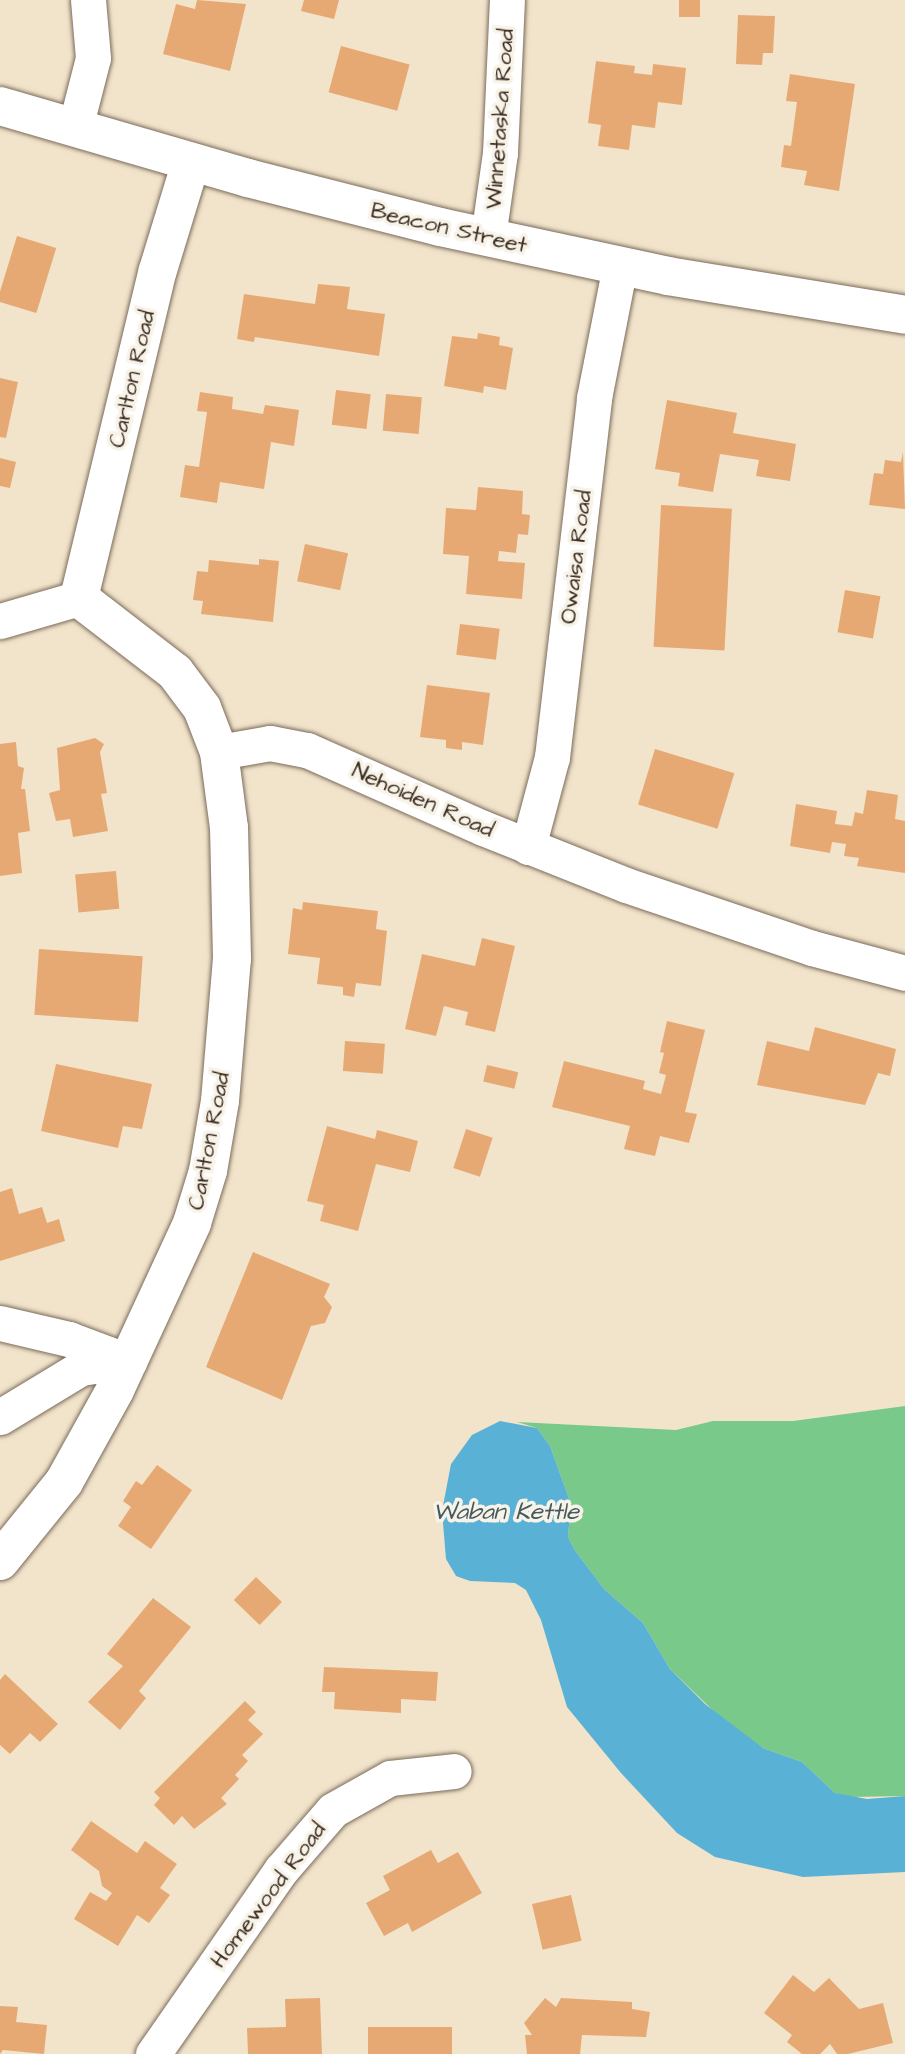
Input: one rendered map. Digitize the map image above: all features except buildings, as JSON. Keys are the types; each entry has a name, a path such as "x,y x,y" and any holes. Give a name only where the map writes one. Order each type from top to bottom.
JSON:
{"street":[{"path":"75,128 93,58 88,0"},
{"name":"Winnetaska Road","path":"488,237 499,164 507,0"},
{"name":"Beacon Street","path":"0,106 191,162 488,237 620,266 905,315"},
{"name":"Carlton Road","path":"79,598 158,270 191,162"},
{"name":"Owaisa Road","path":"528,847 552,757 594,398 620,266"},
{"path":"0,621 79,598 175,672 202,708 219,752"},
{"name":"Nehoiden Road","path":"219,752 270,743 307,750 528,847 691,908 905,973"},
{"name":"Carlton Road","path":"0,1561 64,1482 129,1361 192,1223 208,1171 220,1101 232,959 229,828 219,752"},
{"path":"0,1323 60,1336 129,1361"},
{"path":"0,1417 81,1368 129,1361"},
{"name":"Homewood Road","path":"153,2054 281,1870 333,1810 390,1778 454,1771"}],"green space":[{"path":"905,1406 905,1796 850,1797 835,1793 802,1762 763,1748 724,1721 670,1669 643,1623 604,1589 574,1549 568,1537 571,1504 550,1446 537,1428 517,1422 676,1430 713,1421 793,1421"}],"water":[{"name":"Waban Kettle","path":"500,1421 537,1428 550,1446 571,1504 568,1537 574,1549 604,1589 643,1623 670,1669 705,1704 763,1748 802,1762 835,1793 867,1799 905,1796 905,1872 803,1877 715,1857 677,1833 621,1773 567,1707 541,1620 526,1590 515,1583 470,1581 456,1576 446,1559 442,1511 451,1464 472,1435"}]}
